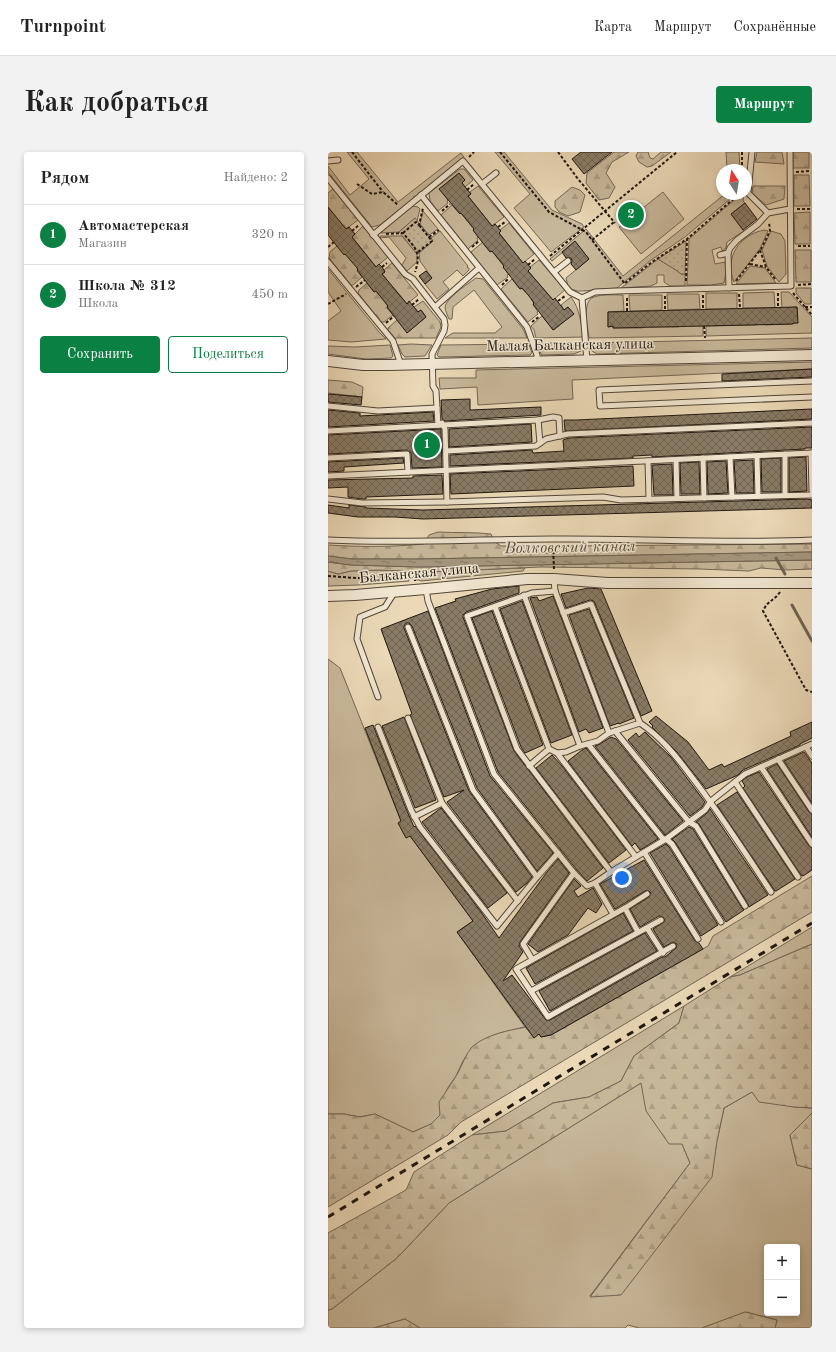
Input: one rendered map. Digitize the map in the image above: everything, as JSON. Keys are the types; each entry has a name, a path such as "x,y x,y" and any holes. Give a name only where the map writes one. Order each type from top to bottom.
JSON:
{"street":[{"name":"Малая Балканская улица","path":"328,361 363,365 401,365 812,355"},
{"name":"Балканская улица","path":"328,596 395,592 556,576 608,582 812,583"}],"lane":[{"path":"752,152 748,192 768,213"},
{"path":"582,298 595,292 791,286 790,152"},
{"path":"328,161 338,160"},
{"path":"373,235 463,161 506,211 570,292 582,298"},
{"path":"482,184 496,174"},
{"path":"328,178 405,274 413,279 444,319 444,331 432,354 432,364 433,386 436,390 437,416 440,425 445,429 447,502"},
{"path":"422,195 527,327 537,355 537,362"},
{"path":"729,288 728,253 732,245 758,224 768,213 790,209"},
{"path":"720,254 728,253"},
{"path":"554,272 568,261"},
{"path":"328,262 393,342 401,365"},
{"path":"435,307 479,268"},
{"path":"582,298 587,361"},
{"path":"812,381 599,390 600,406 812,397"},
{"path":"328,406 378,411 437,408"},
{"path":"328,431 538,420 553,417 559,418 560,436"},
{"path":"538,420 540,443"},
{"path":"446,451 536,446 546,439 568,434 812,423"},
{"path":"328,476 811,453 812,491"},
{"path":"328,458 407,454 408,472"},
{"path":"785,454 785,495"},
{"path":"757,456 758,496"},
{"path":"730,457 732,497"},
{"path":"703,458 704,498"},
{"path":"676,460 677,498"},
{"path":"648,461 649,499"},
{"path":"328,499 362,503 603,497 621,500 812,495"},
{"path":"328,540 374,542 552,539 733,542 812,540"},
{"path":"556,576 555,591 609,733"},
{"path":"426,589 428,601 494,774 574,873 587,886 595,883 666,839 705,810 711,801 745,774 812,744"},
{"path":"555,591 524,595 495,607 466,616 517,749 611,872"},
{"path":"378,697 357,639 360,617 385,608 395,592"},
{"path":"524,595 580,746"},
{"path":"563,613 591,604 640,723 652,731 672,751 711,801 771,892"},
{"path":"495,607 549,749 557,753 636,857"},
{"path":"408,628 473,790 537,877"},
{"path":"408,718 442,802 518,901"},
{"path":"557,753 566,752 598,741 609,733 640,723"},
{"path":"378,727 414,817 420,827 498,926 558,853"},
{"path":"615,731 689,822 696,826 745,906"},
{"path":"588,744 663,839 666,839 672,844 721,922"},
{"path":"806,747 812,756"},
{"path":"529,766 549,749"},
{"path":"778,759 812,810"},
{"path":"761,766 812,844"},
{"path":"735,782 798,877"},
{"path":"414,817 442,802"},
{"path":"644,852 698,939"},
{"path":"532,959 524,944 574,873"},
{"path":"595,883 613,914"},
{"path":"647,894 625,908 516,969 548,1017 673,946"},
{"path":"625,908 638,932"},
{"path":"531,991 661,920"},
{"path":"647,928 663,953"}],"path":[{"path":"352,152 383,192 397,204 401,205"},
{"path":"500,152 549,212 582,230 592,240 625,284 652,262 687,239 732,200"},
{"path":"558,152 578,179 615,223 592,240"},
{"path":"545,261 677,152"},
{"path":"742,152 742,164"},
{"path":"357,184 372,194 383,192"},
{"path":"419,225 423,209"},
{"path":"790,209 810,209"},
{"path":"729,288 735,283 760,250 770,230 768,213"},
{"path":"389,234 403,233 416,222 432,240 418,252"},
{"path":"429,238 440,229"},
{"path":"403,233 418,252 418,262 413,279"},
{"path":"686,290 687,239"},
{"path":"328,247 334,242"},
{"path":"790,247 810,246"},
{"path":"760,250 766,267 781,287"},
{"path":"750,264 766,267"},
{"path":"811,284 791,286 792,292 812,315"},
{"path":"739,288 740,308"},
{"path":"702,289 703,309"},
{"path":"665,290 665,310"},
{"path":"627,291 627,311"},
{"path":"328,304 347,293"},
{"path":"805,308 812,307"},
{"path":"382,327 394,316"},
{"path":"704,326 705,338"},
{"path":"553,546 556,576"},
{"path":"328,576 356,578 415,577"},
{"path":"782,584 780,594 767,603 763,611 806,690 812,692"}],"green space":[{"path":"347,152 357,152 398,202 461,153 464,157 380,225 372,227 328,172 328,166 350,195 369,179"},
{"path":"495,152 504,152 552,210 582,224 584,227 551,252 514,208 530,194"},
{"path":"614,152 629,152 612,162 606,173 615,187 609,198 599,200 586,183 587,173"},
{"path":"638,152 648,152 650,158 653,159 661,152 671,152 652,166 647,167 639,162 636,156"},
{"path":"726,152 739,152 740,164 727,164"},
{"path":"757,152 782,152 784,164 755,162"},
{"path":"793,152 809,152 809,168 793,168"},
{"path":"460,169 464,169 473,180 465,187 462,183 465,180 459,173 440,189 448,200 448,203 438,211 430,201 429,193"},
{"path":"794,175 809,175 810,206 794,206"},
{"path":"478,186 504,217 492,226 468,196 471,194 470,192"},
{"path":"753,186 785,186 784,199 766,205 752,193"},
{"path":"572,187 580,190 585,195 580,212 568,216 559,212 555,207 555,201"},
{"path":"333,189 358,220 346,229 328,207 328,193"},
{"path":"663,192 684,219 641,254 619,227"},
{"path":"718,200 729,200 685,237 651,260 617,288 577,291 568,286 566,278 589,259 575,242 552,261 550,259 586,229 623,276"},
{"path":"734,200 743,200 745,203 731,214 744,231 727,242 726,248 722,251 721,247 712,250 715,264 725,262 726,272 724,283 711,285 687,285 689,239"},
{"path":"452,205 460,214 461,213 474,229 473,230 478,237 478,240 468,249 441,215"},
{"path":"412,206 420,209 417,221 415,218 399,232 381,233 383,230"},
{"path":"423,211 438,229 429,235 420,224"},
{"path":"810,212 810,244 795,244 794,213"},
{"path":"415,218 433,241 417,254 399,232"},
{"path":"509,223 534,254 523,263 499,233 501,231 500,230"},
{"path":"363,226 388,257 376,267 352,237"},
{"path":"764,230 768,231 760,249 734,282 731,273 731,264 736,249 747,237"},
{"path":"440,231 468,266 467,267 469,270 463,276 457,270 443,282 449,289 437,299 425,284 432,278 420,261 419,253 433,241 431,238"},
{"path":"771,231 781,234 785,241 786,274 779,282 767,266 762,250"},
{"path":"380,236 402,236 417,254 417,262 407,271 402,265 406,258 389,237 380,238"},
{"path":"686,241 685,274 681,274 658,259"},
{"path":"483,242 492,251 509,274 507,275 508,277 497,285 471,252"},
{"path":"337,246 356,264 357,271 362,277 353,285 351,285 329,258 330,252"},
{"path":"795,250 811,250 811,282 796,282"},
{"path":"658,259 681,274 685,274 685,286 670,286 664,282 664,275 657,275 657,283 651,286 621,288"},
{"path":"539,260 565,290 553,300 528,271 531,268 530,267"},
{"path":"392,263 418,295 407,304 382,274 385,272 384,270"},
{"path":"750,266 765,268 776,283 736,284"},
{"path":"328,269 386,339 351,342 328,340 328,321 341,311 328,292"},
{"path":"476,278 483,279 523,329 527,338 445,338 453,333 495,333 502,327 474,290 453,307 452,319 449,319 445,309 447,303 458,291"},
{"path":"512,279 520,289 522,288 525,292 526,291 532,298 531,299 534,303 533,305 538,312 538,314 528,322 501,289"},
{"path":"367,283 374,292 376,291 393,315 384,322 381,322 358,293 359,290"},
{"path":"796,288 811,288 811,304 805,304 796,293"},
{"path":"774,292 775,308 743,308 743,293"},
{"path":"781,292 789,292 812,317 812,333 706,336 706,326 797,323 797,307 782,308"},
{"path":"706,293 737,293 737,309 706,309"},
{"path":"667,294 699,294 700,309 668,310"},
{"path":"601,295 623,295 624,311 608,312 608,327 641,328 651,326 679,327 679,325 703,326 703,336 589,338 586,309 590,300"},
{"path":"629,295 662,295 662,310 630,311"},
{"path":"571,297 581,321 583,337 536,338 534,330 531,326 542,316 554,330 573,314 568,307 564,310 561,305"},
{"path":"423,301 440,322 441,327 436,338 395,338 388,328 397,320 408,332 426,317 421,310 418,312 414,307"},
{"path":"812,338 812,348 597,354 592,351 590,343"},
{"path":"537,343 583,343 581,351 574,354 542,355"},
{"path":"529,344 532,353 530,355 439,357 437,355 441,345"},
{"path":"390,345 393,356 391,358 366,359 328,354 328,346 355,347"},
{"path":"398,345 432,345 425,356 405,357"},
{"path":"812,362 812,369 572,380 573,399 478,405 477,387 440,389 439,378 476,378 476,370"},
{"path":"328,380 352,382 363,387 362,397 328,393"},
{"path":"438,532 491,534 494,541 501,546 543,546 543,552 550,553 556,553 566,546 812,544 812,552 419,559 352,559 328,556 328,545 400,546 424,544 429,535"},
{"path":"812,560 812,569 785,570 761,568 749,571 541,567 426,572 379,570 351,571 338,574 328,571 328,562 351,565 419,567"},
{"path":"525,568 523,571 421,581 415,580 415,572"},
{"path":"328,571 338,574 351,571 408,571 409,581 328,586"},
{"path":"328,659 340,668 401,821 398,823 410,836 473,921 457,932 525,1027 500,1033 485,1039 472,1047 447,1089 440,1115 431,1124 413,1132 375,1114 360,1117 344,1114 328,1114"},
{"path":"812,876 812,912 461,1122 448,1135 328,1207 328,1114 344,1114 360,1117 375,1114 413,1132 431,1124 440,1115 439,1102 452,1083 468,1053 473,1046 479,1042 498,1034 525,1027 534,1037 539,1034 541,1037 551,1035 708,946 713,936"},
{"path":"812,927 812,944 740,975 730,977"},
{"path":"812,944 812,1108 759,1102 752,1092 724,1108 717,1141 712,1177 621,1295 590,1297 690,1163 682,1144 669,1144 646,1111 641,1083 449,1203 397,1258 332,1309 328,1310 328,1233 406,1190 414,1172 472,1135 506,1131 553,1103 589,1097 621,1081 634,1056 679,1023 684,1006 730,977 740,975"},
{"path":"684,1006 679,1023 634,1056 621,1081 589,1097 553,1103 506,1131 472,1135"},
{"path":"641,1083 682,1144 690,1163 590,1296 717,1141 724,1108 752,1092 794,1107 812,1108 812,1113 790,1135 797,1165 812,1169 812,1328 775,1328 777,1320 746,1312 702,1328 639,1328 628,1325 625,1328 420,1328 405,1319 374,1328 328,1328 328,1310 332,1309 397,1258 449,1203"},
{"path":"812,1113 812,1169 797,1165 790,1135"},
{"path":"745,1312 777,1320 775,1328 702,1328"},
{"path":"405,1319 420,1328 374,1328"}],"water":[{"path":"812,552 812,560 419,567 351,565 328,562 328,556 352,559 419,559"}],"building":[{"path":"581,152 612,152 584,174 572,159"},
{"path":"459,173 465,180 462,183 471,194 468,196 492,226 495,224 501,231 499,233 523,263 525,261 531,268 528,271 553,300 555,298 564,310 568,307 574,314 553,330 533,304 534,303 529,296 522,288 520,289 492,251 490,252 473,230 474,229 439,189"},
{"path":"745,203 757,219 743,230 731,214"},
{"path":"328,207 346,229 349,227 355,234 352,237 376,267 379,264 382,267 385,272 382,274 407,304 409,301 418,312 421,310 426,317 407,333 376,291 374,292 357,270 358,269 345,254 344,255 328,235"},
{"path":"575,241 589,259 576,270 571,264 571,258 566,258 562,252"},
{"path":"426,271 432,278 425,284 419,276"},
{"path":"797,307 798,323 793,324 608,327 608,312"},
{"path":"812,369 812,377 722,381 722,374"},
{"path":"328,394 362,397 361,405 328,402"},
{"path":"470,399 470,410 541,407 541,415 445,421 442,419 441,400"},
{"path":"812,409 812,419 565,431 564,420 576,420"},
{"path":"328,410 360,413 360,416 433,412 434,421 328,427"},
{"path":"531,424 532,442 449,447 449,429"},
{"path":"812,427 812,448 805,449 652,457 652,455 633,456 633,458 450,466 450,455 532,450 533,453 564,451 563,440 569,438"},
{"path":"441,429 442,467 412,468 411,453 407,450 328,454 328,435"},
{"path":"806,457 807,491 789,492 789,458"},
{"path":"403,458 404,463 344,467 344,471 328,472 328,462"},
{"path":"781,458 781,492 762,492 761,459"},
{"path":"753,460 754,493 736,493 734,461"},
{"path":"726,461 728,493 708,494 707,462"},
{"path":"699,462 700,494 681,494 680,463"},
{"path":"672,464 673,495 654,495 652,465"},
{"path":"633,466 634,486 451,494 450,474"},
{"path":"442,475 443,494 366,497 366,499 362,499 348,497 348,487 328,488 328,480 413,478 413,476"},
{"path":"812,500 812,508 423,519 358,517 328,513 328,505 349,508 349,505 366,508 423,510"},
{"path":"519,586 519,593 466,612 463,617 514,751 603,868 587,881 498,772 435,608 456,601 455,599 492,589"},
{"path":"588,588 601,589 652,711 641,716 594,601 590,600 566,608 561,594"},
{"path":"553,596 603,728 589,733 586,729 579,732 530,598 537,597 539,601"},
{"path":"522,601 572,735 551,743 500,609"},
{"path":"589,609 634,718 610,726 569,615"},
{"path":"428,611 490,776 553,853 537,871 477,788 412,626 409,623 406,623 404,628 469,791 532,877 516,892 447,802 464,790 444,797 410,715 412,714 381,629"},
{"path":"492,611 543,745 525,753 521,747 472,618"},
{"path":"656,716 688,742 709,770 722,764 724,767 791,736 790,732 812,722 812,738 800,745 743,770 738,775 706,789 677,752 652,727 653,726 649,722"},
{"path":"404,717 436,800 415,808 382,726"},
{"path":"373,725 414,827 415,826 481,912 499,938 558,859 569,873 520,942 519,946 523,952 503,981 512,975 546,1020 550,1020 662,957 665,957 676,948 677,944 673,942 664,947 653,929 664,922 665,920 663,917 659,916 640,927 630,909 649,897 651,893 649,891 645,891 615,909 600,884 644,860 695,941 699,943 703,949 551,1035 541,1037 539,1034 534,1038 457,932 473,921 410,836 406,838 398,823 401,821 365,728"},
{"path":"645,732 671,757 705,802 702,807 690,816 628,740 636,733 639,737"},
{"path":"611,737 616,739 683,821 665,835 595,746"},
{"path":"586,748 658,839 640,850 635,843 632,846 568,761"},
{"path":"804,752 812,763 812,803 784,761"},
{"path":"552,755 626,850 609,863 536,768"},
{"path":"777,764 809,812 812,814 812,837 767,769"},
{"path":"759,772 809,846 812,848 812,870 803,876 743,788 745,786 742,781"},
{"path":"737,792 795,879 776,891 717,805"},
{"path":"441,808 507,893 488,908 422,822"},
{"path":"710,809 768,895 749,907 699,824 696,822"},
{"path":"689,827 693,829 744,910 726,922 672,839"},
{"path":"666,844 718,925 701,936 650,853"},
{"path":"574,879 581,886 574,891 578,897 593,888 602,904 596,913 588,908 568,935 538,952 528,944"},
{"path":"623,913 633,931 535,984 526,968"},
{"path":"645,933 657,951 550,1011 539,991"}],"waterway":[{"path":"776,558 785,574"},
{"path":"792,605 812,641"}],"railway":[{"path":"328,1217 812,923"}],"place":[{"name":"Школа № 312","path":"631,215"},
{"name":"Автомастерская","path":"427,445"}],"water label":[{"name":"Волковский канал","path":"570,548"}]}
